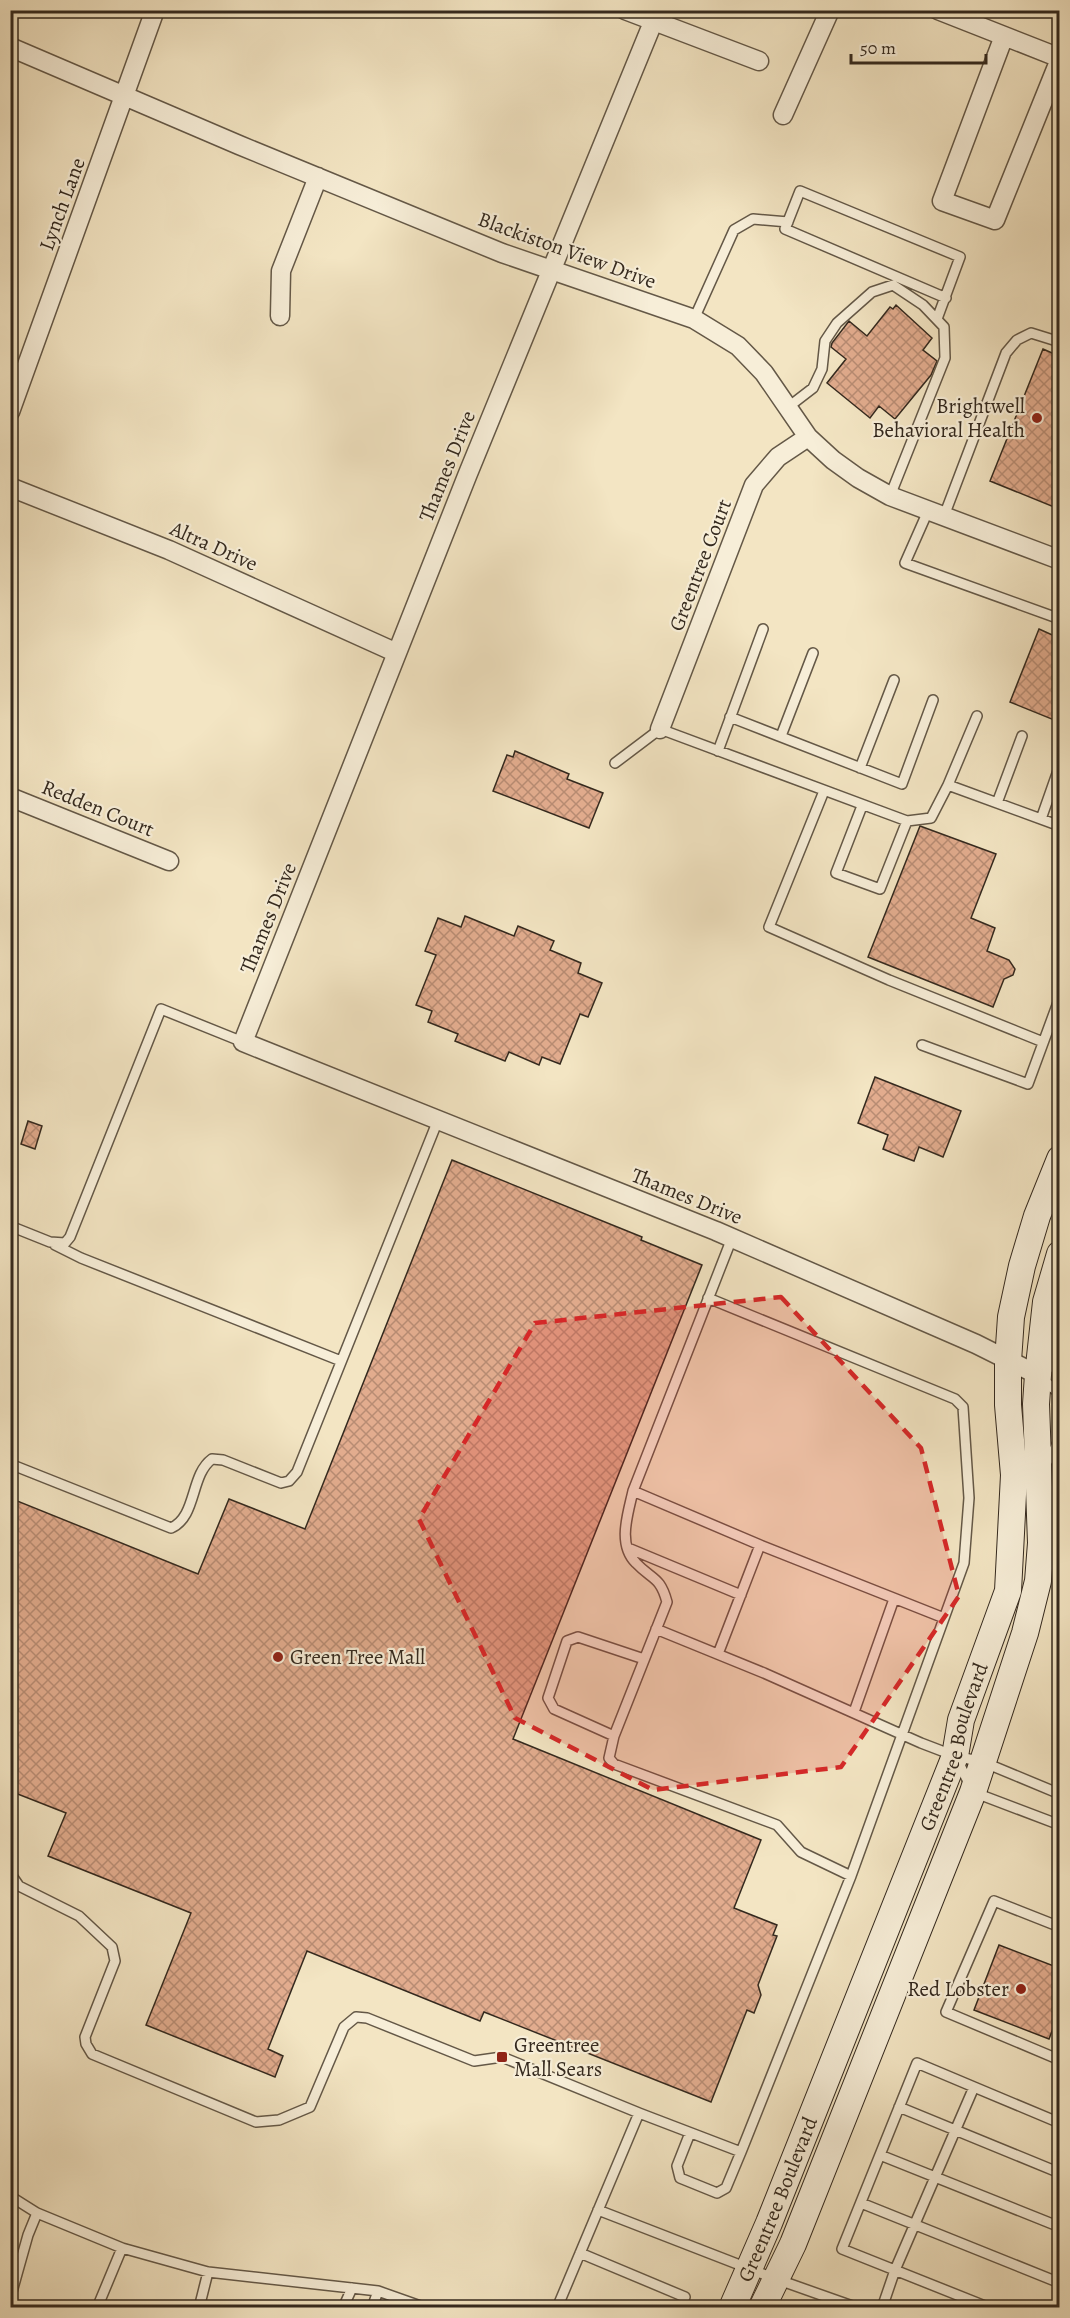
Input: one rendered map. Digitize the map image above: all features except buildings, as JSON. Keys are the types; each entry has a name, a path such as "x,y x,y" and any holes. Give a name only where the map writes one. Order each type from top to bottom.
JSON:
{"main road":[{"name":"Greentree Boulevard","path":"732,2307 750,2268 955,1756 961,1720 990,1647 1008,1591 1014,1475 1008,1405 1011,1317 1022,1266 1037,1216 1059,1159"},
{"name":"Greentree Boulevard","path":"762,2307 793,2244 973,1792 1025,1633 1038,1581 1041,1543 1036,1404 1046,1369 1046,1302 1059,1254"}],"street":[{"name":"Lynch Lane","path":"10,412 155,10"},
{"path":"625,10 656,16 759,61"},
{"path":"783,115 830,10"},
{"path":"938,10 1004,36 1059,58 995,220 942,201 1004,36"},
{"name":"Thames Drive","path":"656,16 466,476 243,1042 732,1238 976,1344 1008,1361 1046,1369"},
{"name":"Blackiston View Drive","path":"10,47 318,177 551,271 694,319 738,346 764,373 808,436 833,460 858,478 890,496 1059,560"},
{"path":"280,316 281,271 318,177"},
{"name":"Greentree Court","path":"660,729 754,485 778,457 808,436"},
{"name":"Altra Drive","path":"10,487 169,550 397,653"},
{"name":"Redden Court","path":"10,797 169,861"}],"lane":[{"path":"937,319 946,298 960,257 800,191 785,230 946,298"},
{"path":"694,319 734,230 753,219 788,222"},
{"path":"787,408 813,388 822,369 825,341 837,323 872,292 893,285 923,305 944,327 945,358 890,496"},
{"path":"1059,342 1031,333 1017,340 1006,353 936,514 905,563 1059,619"},
{"path":"718,751 763,629"},
{"path":"781,736 813,653"},
{"path":"860,768 894,680"},
{"path":"730,717 902,784 933,700"},
{"path":"615,763 660,729 907,821 931,818 977,716"},
{"path":"997,803 1022,736"},
{"path":"1041,819 1059,765"},
{"path":"948,784 1059,826"},
{"path":"824,791 769,927 889,980 1043,1042"},
{"path":"862,806 836,873 880,889 907,821"},
{"path":"922,1045 1028,1084 1059,997"},
{"path":"51,1242 64,1243 70,1237 161,1009 243,1042"},
{"path":"10,1464 171,1528 183,1519 203,1470 212,1459 223,1460 281,1483 295,1476 438,1120"},
{"path":"10,1226 81,1257 341,1361"},
{"path":"732,1238 633,1491 625,1531 629,1554 663,1587 667,1602 614,1736 609,1758 614,1764 777,1825 801,1852 851,1876"},
{"path":"690,2133 677,2166 680,2178 717,2193 726,2188 741,2152 851,1876 904,1735 964,1563 969,1498 963,1407 955,1399 708,1298"},
{"path":"1046,1369 1059,1394"},
{"path":"1039,1481 1050,1453 1059,1439"},
{"path":"633,1491 760,1545 944,1618"},
{"path":"718,1654 760,1545"},
{"path":"628,1548 741,1595"},
{"path":"854,1712 894,1599"},
{"path":"656,1629 955,1756 983,1762 1059,1794"},
{"path":"614,1736 554,1709 548,1698 567,1641 578,1637 644,1659"},
{"path":"955,1756 973,1792 1059,1826"},
{"path":"10,1873 19,1886 79,1916 112,1947 116,1961 85,2037 92,2054 256,2122 289,2118 310,2107 344,2026 356,2017 362,2017 474,2061 502,2057 741,2152"},
{"path":"1059,1927 994,1900 946,2012 1059,2060"},
{"path":"990,2307 842,2249 917,2063 1059,2123"},
{"path":"882,2307 895,2270 974,2087"},
{"path":"900,2107 1059,2173"},
{"path":"557,2307 639,2113"},
{"path":"880,2155 1059,2227"},
{"path":"10,2196 37,2213 122,2248 208,2272 378,2291 426,2307"},
{"path":"861,2203 1059,2283"},
{"path":"598,2210 776,2279 858,2307"},
{"path":"10,2299 28,2235 37,2213"},
{"path":"97,2307 122,2248"},
{"path":"580,2253 685,2297 680,2307"},
{"path":"199,2307 208,2272"},
{"path":"343,2307 352,2288"},
{"path":"372,2307 378,2291"}],"highlighted area":[{"path":"781,1297 921,1448 959,1596 841,1767 653,1790 515,1718 419,1519 535,1323"}],"place":[{"name":"Brightwell Behavioral Health","path":"1037,418"},
{"name":"Green Tree Mall","path":"278,1657"},
{"name":"Red Lobster","path":"1021,1989"},
{"name":"Greentree Mall Sears","path":"502,2057"}]}
